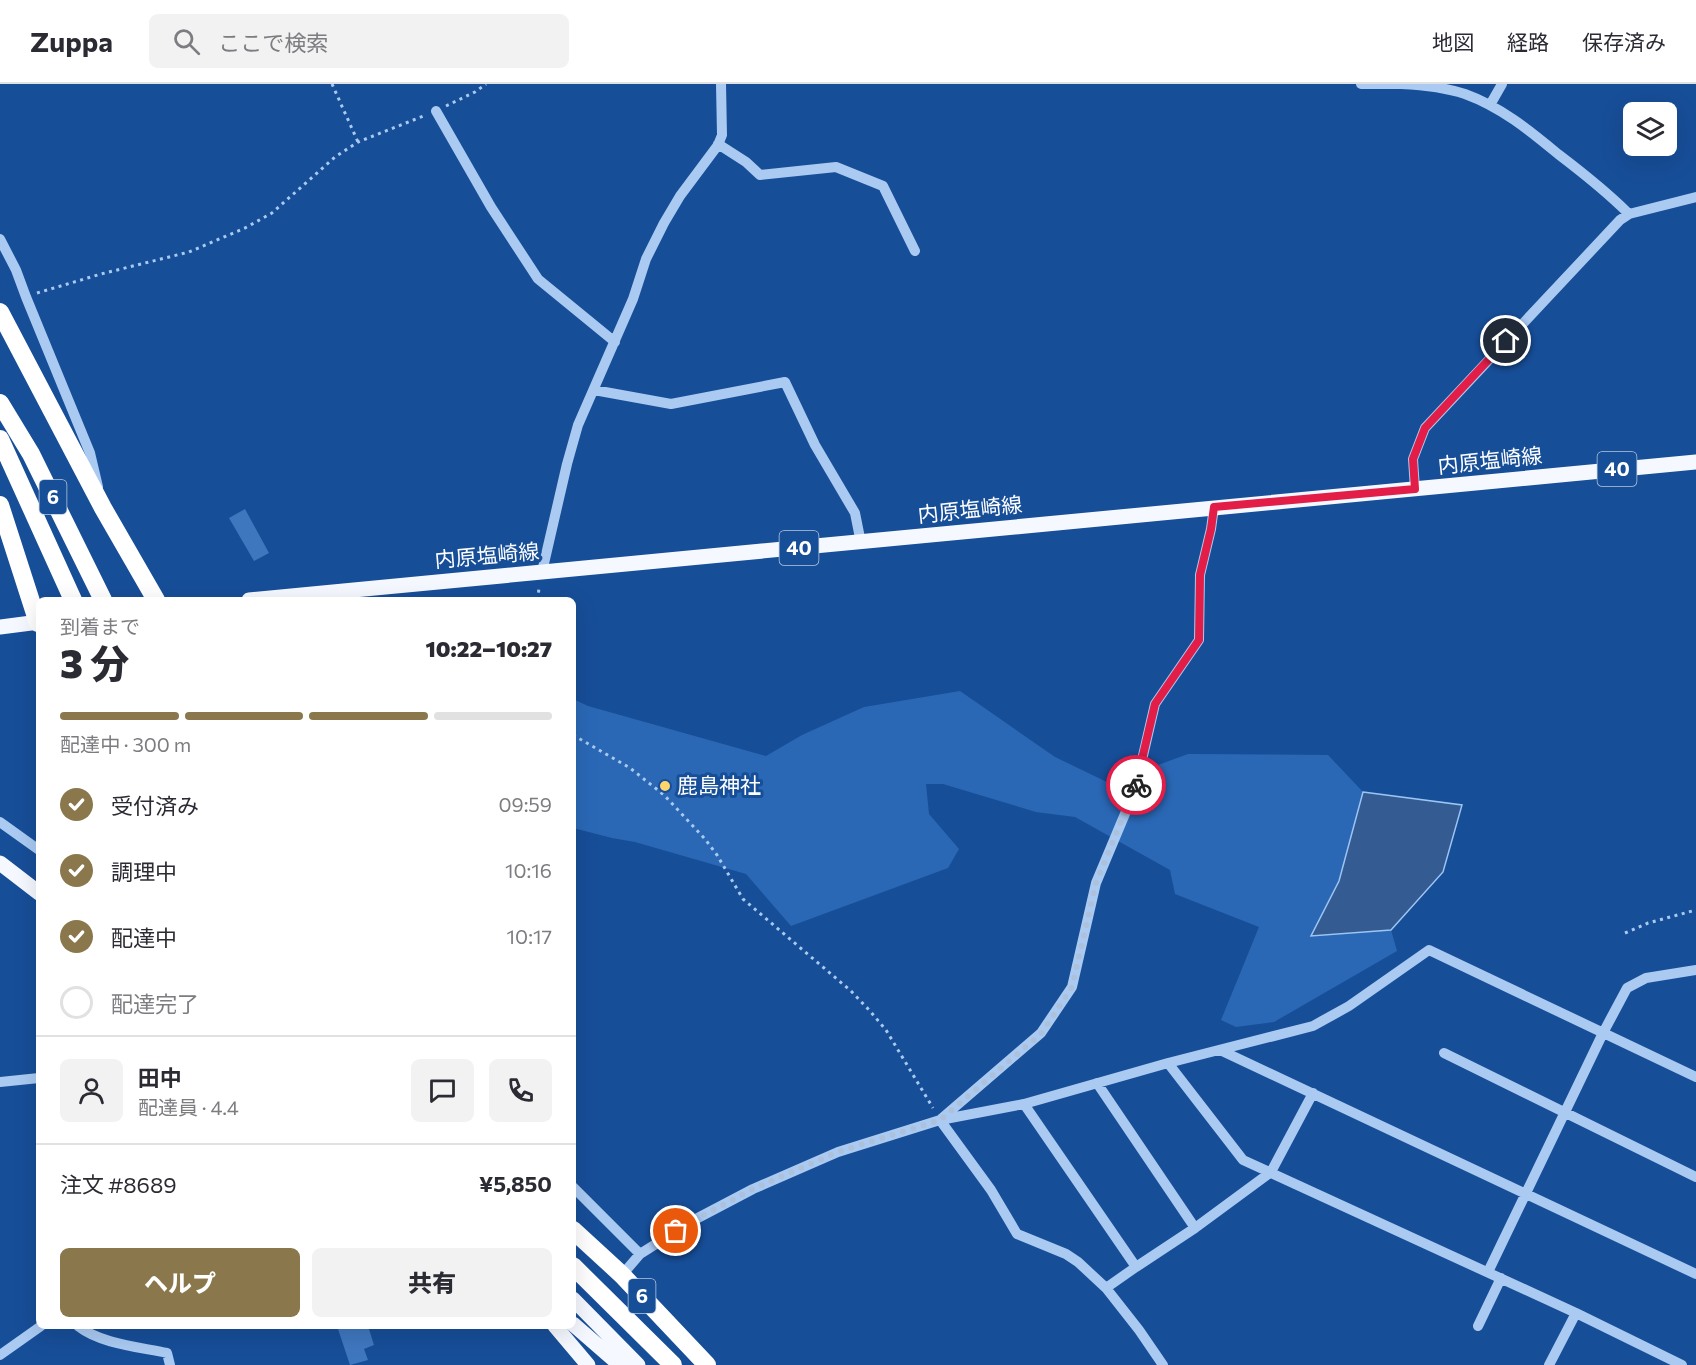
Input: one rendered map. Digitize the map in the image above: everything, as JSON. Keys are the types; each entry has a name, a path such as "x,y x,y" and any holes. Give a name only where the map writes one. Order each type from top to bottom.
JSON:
{"highway":[{"path":"0,312 103,508 154,597"},
{"name":"6","path":"0,403 32,454 101,597"},
{"name":"6","path":"0,439 72,597"},
{"path":"0,505 36,614"},
{"name":"6","path":"576,1233 622,1275 707,1365"},
{"name":"6","path":"576,1269 673,1365"}],"main road":[{"name":"内原塩崎線","path":"312,597 542,572 1696,462"},
{"path":"0,627 36,623"},
{"path":"0,863 36,891"},
{"path":"576,1302 638,1365"},
{"path":"576,1327 620,1365"},
{"path":"558,1329 588,1365"}],"street":[{"path":"542,572 578,425 633,299 646,259 680,196 718,144 722,135 721,84"},
{"path":"1361,84 1427,85 1465,94 1490,105 1522,124 1629,214"},
{"path":"1490,105 1502,84"},
{"path":"436,111 491,207 538,279 615,342"},
{"path":"718,144 746,162 760,175 836,167 883,186 915,251"},
{"path":"1415,489 1413,459 1425,428 1620,220 1629,214 1696,197"},
{"path":"0,239 16,270 90,453 103,508"},
{"path":"594,390 671,404 785,382 815,445 855,513 861,543"},
{"path":"940,1120 1041,1034 1072,987 1096,883 1135,790 1155,704 1199,640 1200,575 1214,507"},
{"path":"0,822 36,848"},
{"path":"622,1275 640,1254 694,1220 753,1189 838,1152 940,1120 1024,1104 1168,1063 1313,1026 1348,1006 1429,950 1696,1077"},
{"path":"1488,1272 1627,988 1646,978 1696,970"},
{"path":"1682,972 1696,979"},
{"path":"1220,1050 1696,1274"},
{"path":"1444,1053 1696,1177"},
{"path":"1168,1063 1242,1160 1502,1278 1682,1365"},
{"path":"0,1082 36,1078"},
{"path":"1096,1083 1195,1228"},
{"path":"1106,1288 1195,1228 1271,1172 1313,1093"},
{"path":"1024,1104 1136,1267"},
{"path":"940,1120 991,1190 1017,1233 1066,1254 1078,1262 1106,1288 1163,1365"},
{"path":"576,1190 640,1254"},
{"path":"1478,1326 1502,1278"},
{"path":"1549,1365 1576,1313"},
{"path":"0,1355 37,1329"},
{"path":"82,1329 100,1338 167,1353 170,1365"}],"path":[{"path":"332,84 358,142"},
{"path":"26,297 101,274 189,252 245,228 272,213 335,157 358,142 436,111 475,92 486,84"},
{"path":"576,737 630,768 664,795 705,839 743,899 851,991 886,1030 940,1120"},
{"path":"1625,933 1648,923 1696,910"}],"shaded area":[{"path":"960,691 1055,757 1109,783 1188,754 1328,755 1363,792 1339,881 1312,935 1391,930 1397,951 1274,1022 1236,1027 1221,1020 1259,927 1175,894 1170,870 1075,817 1036,812 943,784 926,784 929,814 959,849 948,868 791,926 746,874 635,842 576,829 576,700 588,706 766,756 802,735 864,707"},
{"path":"1363,792 1462,805 1443,872 1391,930 1311,936 1339,881"}],"building":[{"path":"245,509 269,553 254,561 229,518"},
{"path":"338,1329 369,1329 374,1345 364,1349 368,1360 350,1365"}],"way so far":[{"path":"676,1231 753,1189 838,1152 940,1120 1041,1034 1072,987 1096,883 1136,785"}],"place":[{"name":"鹿島神社","path":"665,786"}],"route":[{"path":"1136,785 1155,704 1199,640 1200,575 1214,507 1415,489 1413,459 1425,428 1506,341"}]}
